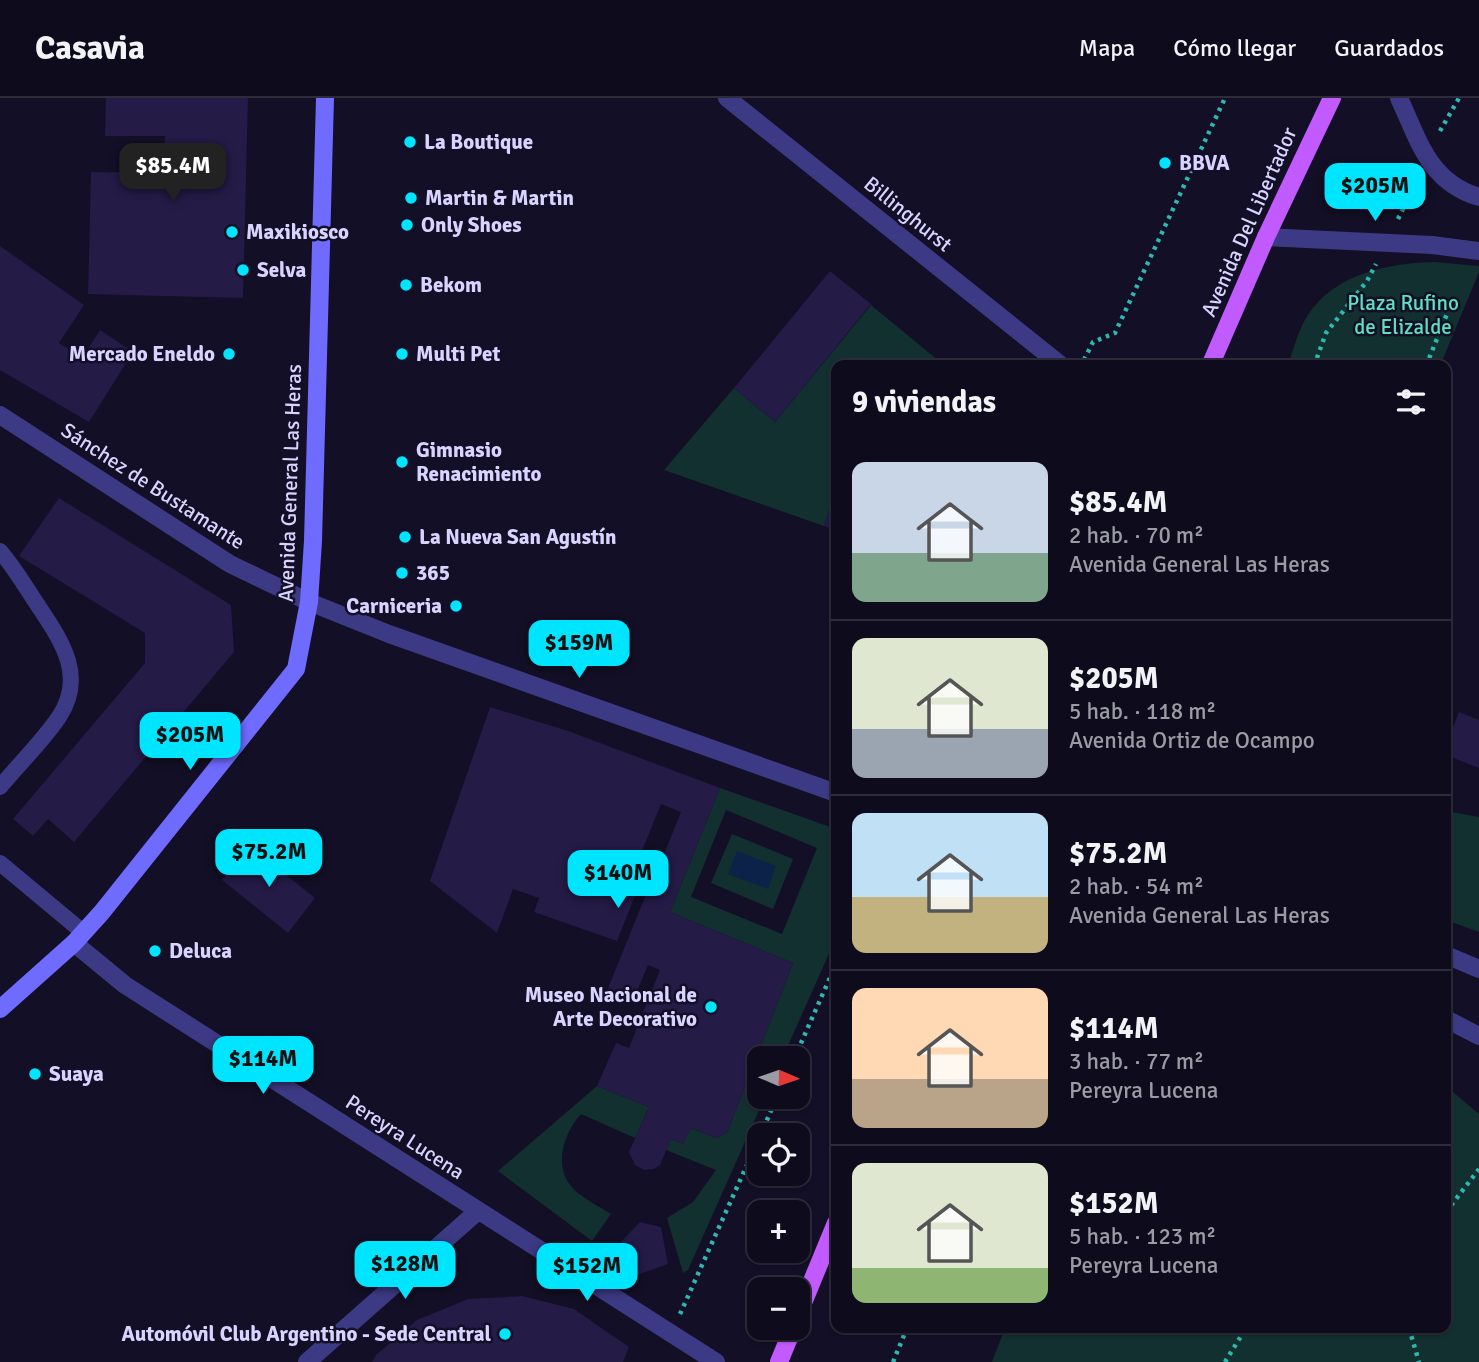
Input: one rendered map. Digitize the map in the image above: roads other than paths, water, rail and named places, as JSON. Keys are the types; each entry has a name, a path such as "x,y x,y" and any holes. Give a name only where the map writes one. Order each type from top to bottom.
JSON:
{"main road":[{"name":"Avenida General Las Heras","path":"0,1009 79,938 296,669 310,602 325,98"},
{"name":"Avenida Del Libertador","path":"1213,360 1266,237 1332,98"},
{"path":"810,1286 831,1235"},
{"path":"779,1362 788,1340"}],"street":[{"name":"Billinghurst","path":"727,98 1054,360"},
{"path":"1399,98 1427,160 1443,179 1464,193 1479,197"},
{"path":"1266,237 1432,245 1479,251"},
{"name":"Sánchez de Bustamante","path":"0,415 230,564 310,602 388,634 831,791"},
{"name":"Pereyra Lucena","path":"79,938 125,985 716,1362"},
{"path":"1451,957 1479,969"},
{"path":"1451,1022 1479,1037"},
{"path":"307,1362 478,1211"}],"lane":[{"path":"0,551 59,638 68,655 72,674 60,716 0,787"},
{"path":"0,863 79,938"}],"water":[{"path":"737,851 776,866 768,889 728,874"}],"place":[{"name":"La Boutique","path":"410,142"},
{"name":"BBVA","path":"1165,163"},
{"name":"Martin & Martin","path":"411,198"},
{"name":"Only Shoes","path":"407,225"},
{"name":"Maxikiosco","path":"232,232"},
{"name":"Selva","path":"243,270"},
{"name":"Bekom","path":"406,285"},
{"name":"Mercado Eneldo","path":"229,354"},
{"name":"Multi Pet","path":"402,354"},
{"name":"Gimnasio Renacimiento","path":"402,462"},
{"name":"La Nueva San Agustín","path":"405,537"},
{"name":"365","path":"402,573"},
{"name":"Carniceria","path":"456,606"},
{"name":"Deluca","path":"155,951"},
{"name":"Museo Nacional de Arte Decorativo","path":"711,1007"},
{"name":"Suaya","path":"35,1074"},
{"name":"Automóvil Club Argentino - Sede Central","path":"505,1334"}],"park label":[{"name":"Plaza Rufino de Elizalde","path":"1403,315"}]}
